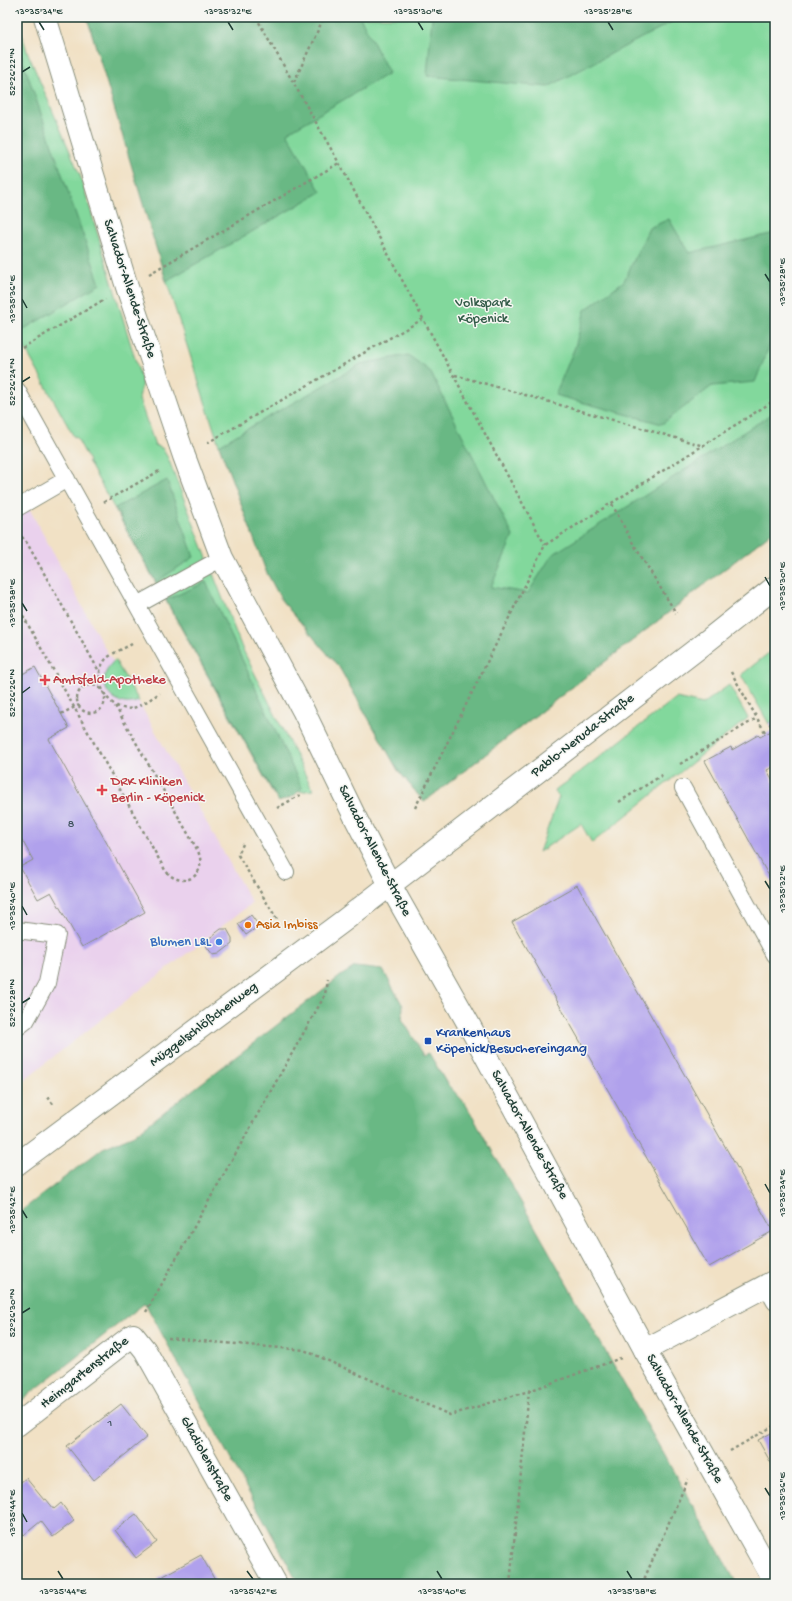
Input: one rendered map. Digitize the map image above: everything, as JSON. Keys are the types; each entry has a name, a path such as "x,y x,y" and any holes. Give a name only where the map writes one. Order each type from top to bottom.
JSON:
{"main road":[{"name":"Salvador-Allende-Straße","path":"45,17 127,287 184,456 222,558 303,710 390,885 468,1023 645,1350 775,1582"},
{"name":"Pablo-Neruda-Straße","path":"390,885 697,649 775,587"},
{"name":"Müggelschlößchenweg","path":"17,1164 390,885"},
{"path":"645,1350 772,1290"},
{"name":"Heimgartenstraße","path":"17,1425 133,1335"},
{"name":"Gladiolenstraße","path":"133,1335 145,1350 276,1584"}],"lane":[{"path":"17,390 286,872"},
{"path":"17,508 67,479"},
{"path":"137,605 222,558"},
{"path":"683,788 775,955"},
{"path":"17,930 57,935 47,983 26,1020 17,1028"}],"path":[{"path":"256,17 339,163 545,545"},
{"path":"294,83 324,17"},
{"path":"17,351 339,163"},
{"path":"184,456 424,319"},
{"path":"454,374 704,446"},
{"path":"415,808 545,545 775,400"},
{"path":"85,512 140,482"},
{"path":"612,504 631,540 676,613"},
{"path":"17,533 27,543 100,673"},
{"path":"17,605 165,870 173,878 180,880 192,877 200,870 202,864 198,851 114,704 104,694 99,688 88,686 79,693 77,701 81,708 89,713 98,711 104,704 104,694 100,682 100,673 106,658 152,632"},
{"path":"731,672 766,734"},
{"path":"114,704 123,708 133,708 180,682"},
{"path":"61,714 79,705"},
{"path":"678,766 757,718"},
{"path":"618,802 665,774"},
{"path":"278,921 238,855 257,820 302,794"},
{"path":"327,980 325,995 133,1335 304,1350 450,1415 529,1391 645,1350"},
{"path":"48,1097 53,1104"},
{"path":"510,1584 529,1391"},
{"path":"642,1584 686,1480 708,1461 775,1425"}],"shaded area":[{"name":"DRK Kliniken Berlin - Köpenick","path":"17,486 108,654 124,676 252,903 17,1085"}],"green space":[{"name":"Volkspark Köpenick","path":"87,17 775,17 775,530 424,802 398,770 339,667 282,601 266,571 219,445 172,299"},
{"path":"87,17 360,17 389,73 287,133 321,192 166,281"},
{"path":"432,17 681,17 548,87 427,76"},
{"path":"17,18 27,51 80,175 142,382 139,399 155,445 162,448 168,458 242,648 313,790 274,795 88,461 76,436 74,437 17,334"},
{"path":"17,44 100,284 19,332 17,329"},
{"path":"669,219 689,253 775,233 775,332 755,382 712,386 662,424 555,395 575,347 585,310 624,281 649,228"},
{"path":"408,355 430,371 513,536 491,587 528,593 552,555 775,412 775,530 424,802 398,770 339,667 282,601 266,571 219,445 361,364"},
{"path":"167,480 194,557 156,582 115,508"},
{"path":"206,582 302,788 294,796 279,802 166,600"},
{"path":"775,648 775,720 769,724 741,675"},
{"path":"115,660 139,701 129,703 120,702 113,698 108,692 105,684 105,676 108,668"},
{"path":"729,685 748,718 592,843 581,824 539,852 559,797 555,791 676,698 703,704"},
{"path":"355,967 383,970 403,1006 402,1019 424,1055 429,1053 447,1084 465,1103 737,1584 299,1584 145,1303 17,1404 17,1214 103,1148 134,1135 342,975"}],"building":[{"path":"35,667 69,728 49,739 145,912 82,947 51,892 38,899 20,867 33,860 17,831 17,677"},
{"path":"775,720 775,766 767,770 775,784 775,887 705,761 731,747 732,750 758,735 760,737 773,730 769,724"},
{"path":"577,885 773,1231 709,1267 512,922"},
{"name":"Asia Imbiss","path":"251,915 259,926 246,935 238,924"},
{"name":"Blumen L&L","path":"221,929 227,929 232,938 232,944 219,954 213,955 206,946 207,940"},
{"path":"121,1404 147,1437 94,1480 67,1446"},
{"path":"775,1431 775,1470 758,1440"},
{"path":"26,1478 44,1500 46,1499 54,1509 61,1503 74,1521 53,1537 41,1521 24,1535 17,1526 17,1485"},
{"path":"136,1514 157,1542 136,1558 115,1530"},
{"path":"201,1555 217,1584 160,1584 157,1579"}],"place":[{"name":"Amtsfeld-Apotheke","path":"45,680"},
{"name":"DRK Kliniken Berlin - Köpenick","path":"102,790"},
{"name":"Asia Imbiss","path":"248,925"},
{"name":"Blumen L&L","path":"219,942"},
{"name":"Krankenhaus Köpenick/Besuchereingang","path":"428,1041"}]}
